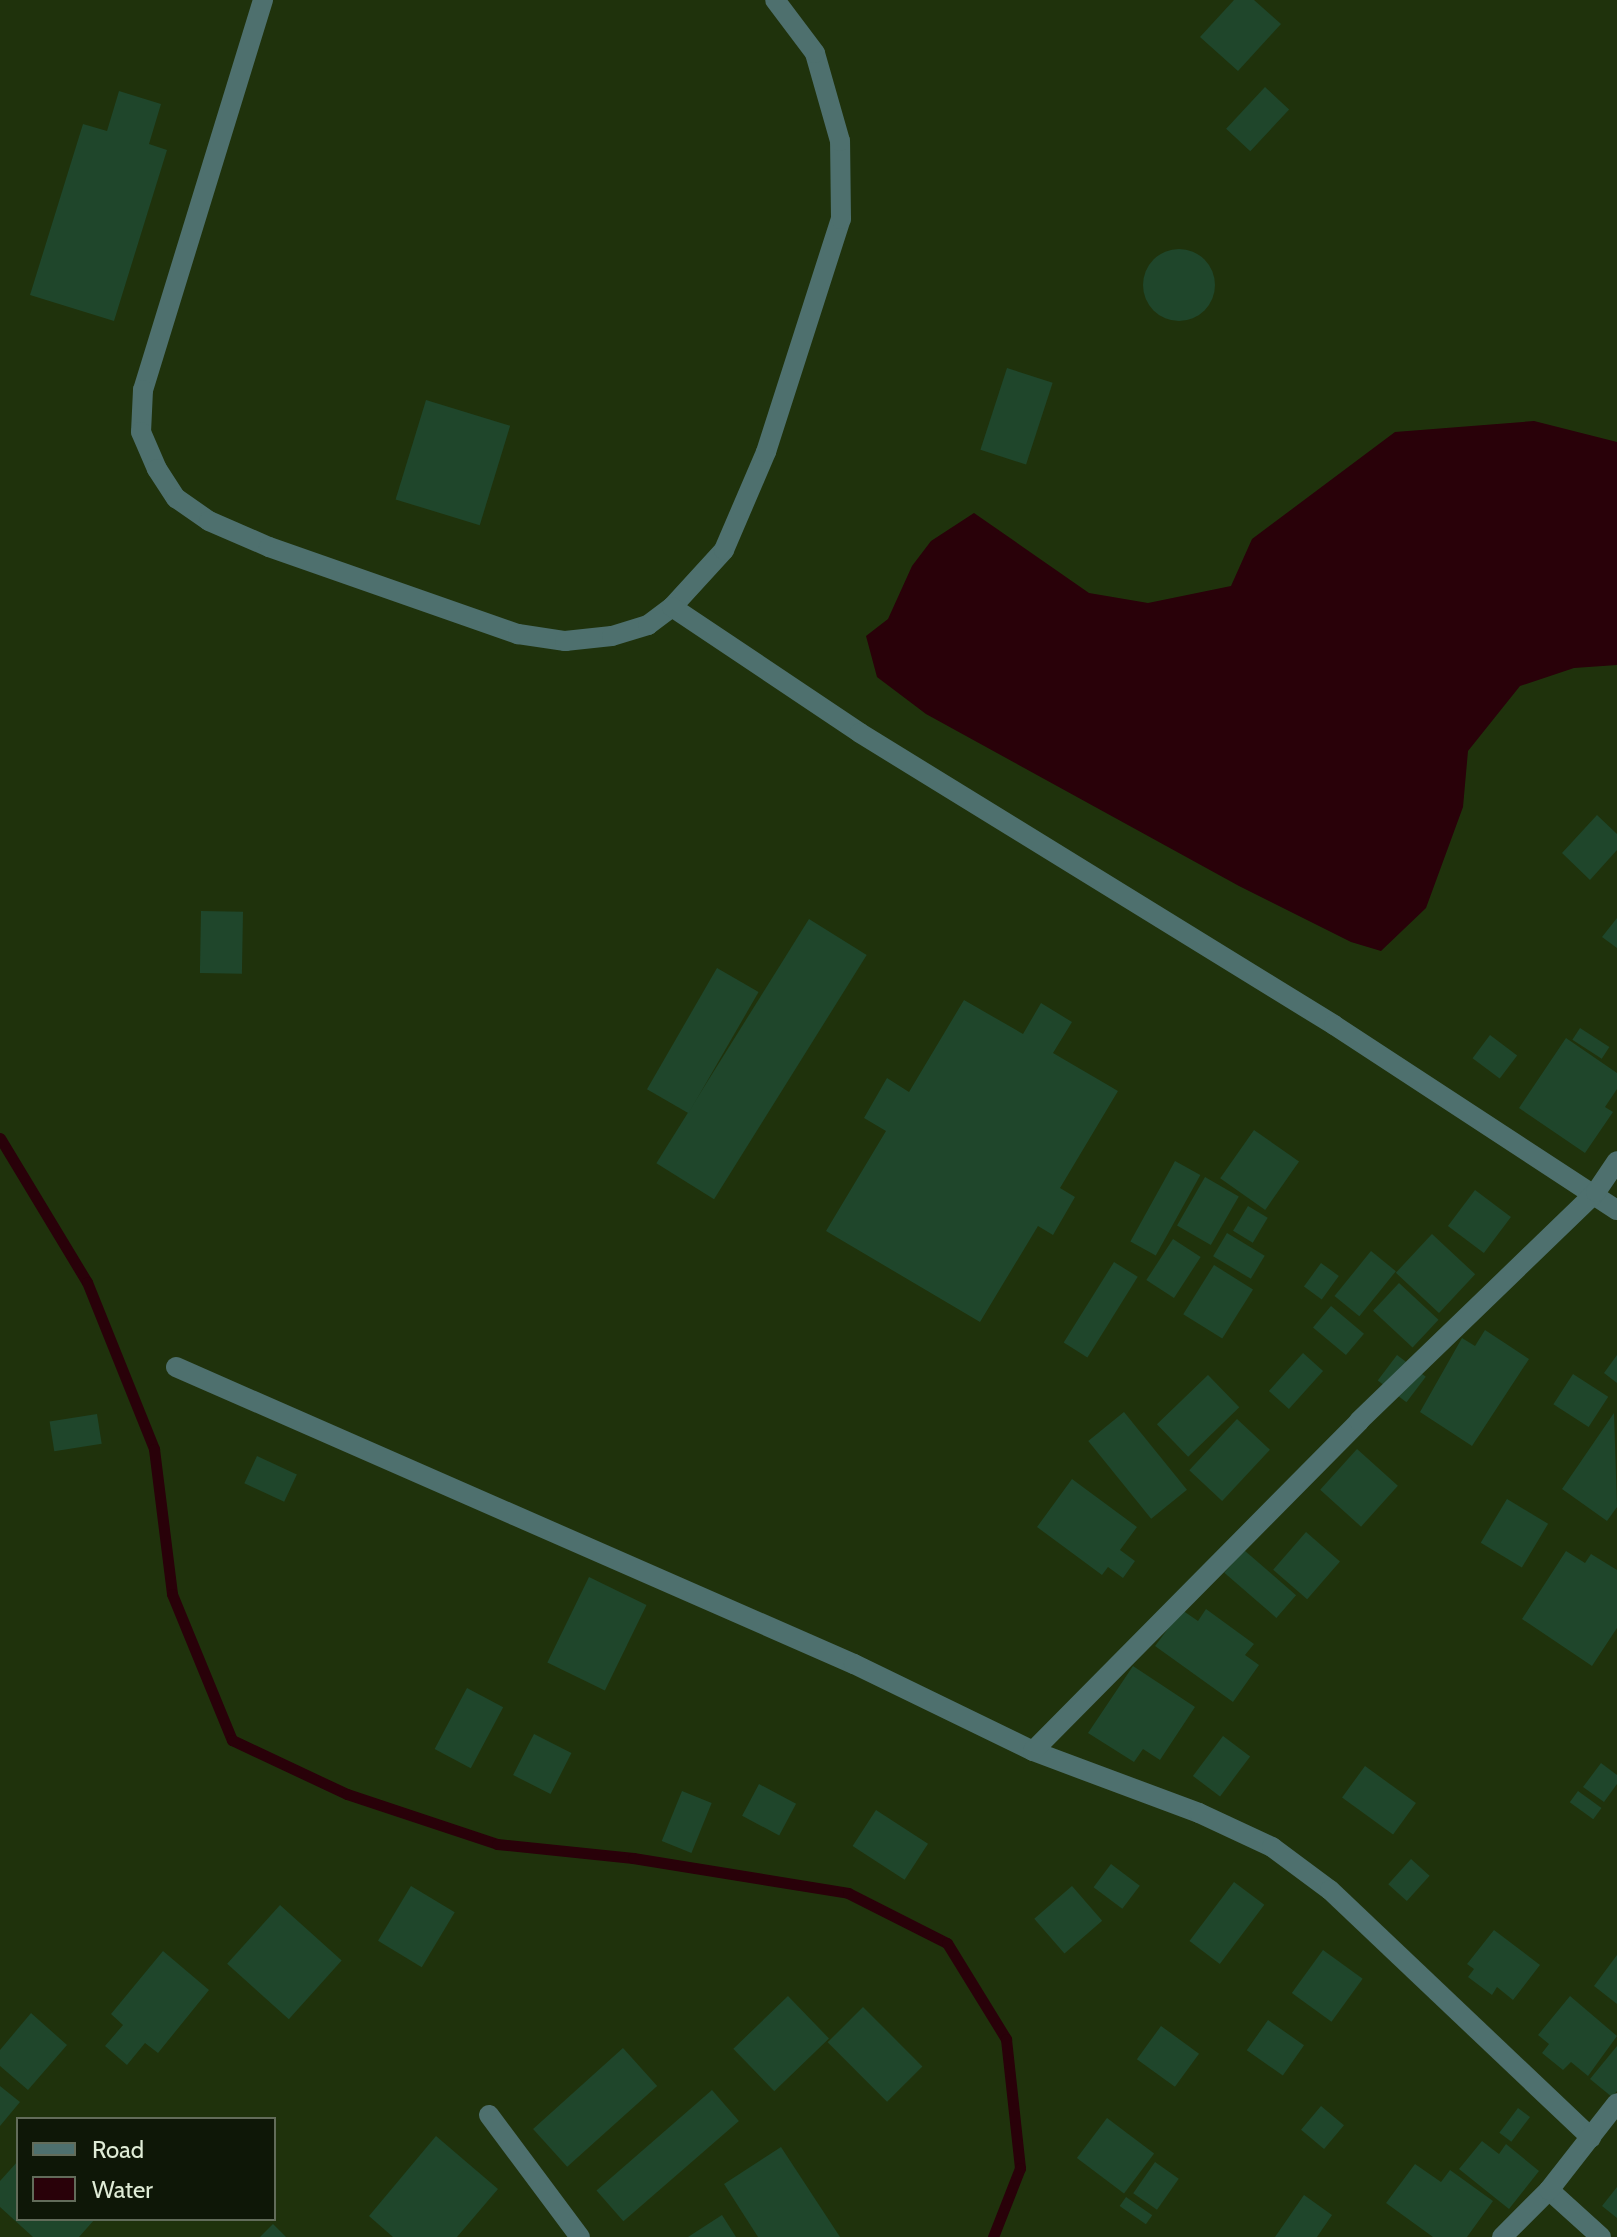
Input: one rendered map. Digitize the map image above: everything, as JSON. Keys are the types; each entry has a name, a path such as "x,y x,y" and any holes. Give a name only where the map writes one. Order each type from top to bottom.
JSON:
{"street":[{"path":"263,0 143,390 141,432 176,498 209,521 269,547 518,634 565,641 612,636 648,625 672,607 724,550 766,452 841,219 840,141 815,53 775,0"},
{"path":"672,607 860,733 1596,1192 1617,1210"},
{"path":"1033,1751 1359,1421 1596,1192 1617,1161"},
{"path":"176,1367 854,1664 1033,1751 1199,1813 1272,1847 1330,1890 1591,2138"},
{"path":"1502,2237 1549,2190 1617,2103"},
{"path":"489,2115 580,2237"},
{"path":"1549,2190 1601,2237"}],"water":[{"path":"1534,421 1617,442 1617,665 1574,668 1520,686 1468,751 1463,807 1426,908 1381,951 1351,942 1239,886 926,714 877,677 866,636 888,619 912,566 931,541 974,513 1089,593 1148,603 1231,586 1252,539 1395,432"}],"building":[{"path":"1234,0 1254,0 1281,24 1238,71 1200,37"},
{"path":"1265,87 1289,110 1250,151 1226,129"},
{"path":"119,91 161,104 149,144 167,150 114,321 30,295 83,124 107,131"},
{"path":"1179,249 1205,259 1215,285 1205,311 1179,321 1153,311 1143,285 1153,259"},
{"path":"1007,368 1053,383 1026,465 980,450"},
{"path":"426,400 510,426 480,525 396,499"},
{"path":"1597,815 1617,834 1617,850 1590,880 1562,853"},
{"path":"201,911 243,912 242,974 200,973"},
{"path":"1617,918 1617,948 1602,937"},
{"path":"809,919 867,955 714,1199 656,1163"},
{"path":"717,968 759,992 689,1113 647,1089"},
{"path":"964,1000 1023,1034 1041,1003 1072,1022 1053,1053 1118,1091 1060,1188 1075,1197 1053,1235 1038,1226 980,1322 826,1231 886,1131 864,1118 887,1078 909,1092"},
{"path":"1580,1028 1609,1047 1602,1059 1572,1040"},
{"path":"1490,1035 1517,1055 1500,1079 1473,1058"},
{"path":"1566,1038 1617,1073 1617,1089 1605,1107 1613,1112 1585,1153 1519,1108"},
{"path":"1254,1130 1299,1162 1265,1210 1220,1178"},
{"path":"1175,1161 1200,1175 1156,1256 1130,1241"},
{"path":"1205,1177 1239,1196 1211,1245 1177,1225"},
{"path":"1475,1190 1511,1217 1484,1253 1448,1226"},
{"path":"1248,1206 1268,1218 1253,1243 1233,1231"},
{"path":"1227,1233 1265,1256 1251,1279 1213,1256"},
{"path":"1432,1234 1475,1274 1439,1313 1396,1273"},
{"path":"1173,1239 1201,1257 1174,1298 1146,1280"},
{"path":"1371,1251 1396,1271 1359,1316 1334,1296"},
{"path":"1114,1262 1138,1277 1087,1357 1064,1343"},
{"path":"1321,1263 1339,1276 1322,1299 1304,1286"},
{"path":"1214,1265 1253,1289 1222,1339 1183,1314"},
{"path":"1399,1283 1438,1320 1413,1348 1373,1311"},
{"path":"1331,1306 1364,1334 1346,1355 1313,1327"},
{"path":"1485,1330 1529,1359 1472,1446 1420,1412 1462,1338 1475,1346"},
{"path":"1303,1353 1323,1371 1289,1409 1269,1391"},
{"path":"1397,1355 1426,1377 1406,1402 1378,1381"},
{"path":"1617,1355 1617,1383 1604,1373"},
{"path":"1573,1374 1608,1397 1589,1427 1553,1404"},
{"path":"1208,1375 1239,1407 1188,1457 1157,1424"},
{"path":"1124,1412 1187,1490 1151,1519 1088,1441"},
{"path":"1614,1413 1617,1507 1607,1521 1562,1489"},
{"path":"97,1414 102,1444 54,1451 50,1422"},
{"path":"1237,1419 1270,1450 1222,1501 1189,1470"},
{"path":"1357,1449 1398,1486 1361,1527 1320,1490"},
{"path":"257,1456 297,1475 284,1502 244,1483"},
{"path":"1072,1479 1137,1527 1120,1550 1135,1561 1123,1578 1108,1567 1102,1575 1037,1527"},
{"path":"1507,1499 1548,1524 1522,1567 1481,1543"},
{"path":"1306,1532 1340,1562 1307,1599 1273,1570"},
{"path":"1244,1550 1296,1595 1276,1618 1224,1573"},
{"path":"1566,1551 1585,1563 1591,1554 1617,1570 1617,1628 1592,1666 1522,1619"},
{"path":"589,1577 647,1605 605,1690 547,1662"},
{"path":"1206,1609 1254,1644 1245,1655 1259,1665 1233,1702 1155,1646 1182,1610 1198,1621"},
{"path":"1133,1666 1195,1707 1160,1760 1143,1749 1134,1762 1088,1733"},
{"path":"467,1688 503,1707 471,1768 435,1749"},
{"path":"534,1734 571,1753 551,1794 513,1775"},
{"path":"1223,1736 1250,1756 1220,1796 1193,1776"},
{"path":"1601,1763 1617,1775 1617,1784 1604,1802 1583,1787"},
{"path":"1365,1766 1416,1803 1393,1835 1342,1798"},
{"path":"759,1784 796,1804 779,1836 742,1816"},
{"path":"682,1791 712,1803 691,1853 662,1841"},
{"path":"1578,1791 1601,1808 1593,1819 1570,1802"},
{"path":"876,1810 928,1844 905,1880 853,1846"},
{"path":"1411,1859 1430,1876 1407,1901 1388,1884"},
{"path":"1111,1864 1140,1886 1122,1909 1094,1887"},
{"path":"1234,1882 1264,1905 1220,1964 1189,1941"},
{"path":"411,1886 455,1912 422,1967 378,1941"},
{"path":"1072,1886 1102,1921 1064,1954 1034,1919"},
{"path":"280,1905 342,1961 289,2019 227,1964"},
{"path":"1494,1930 1540,1965 1513,2000 1497,1987 1492,1995 1468,1977 1474,1969 1467,1964"},
{"path":"1323,1950 1363,1979 1331,2022 1292,1993"},
{"path":"163,1951 209,1990 158,2053 145,2043 127,2065 105,2046 123,2025 111,2014"},
{"path":"1617,1955 1617,2004 1594,1986"},
{"path":"788,1996 829,2038 774,2091 733,2049"},
{"path":"1570,1996 1617,2036 1588,2076 1571,2062 1563,2070 1542,2053 1549,2044 1538,2035"},
{"path":"863,2007 922,2066 887,2102 828,2042"},
{"path":"31,2013 67,2045 28,2090 0,2066 0,2050"},
{"path":"1268,2020 1304,2045 1283,2076 1247,2050"},
{"path":"1161,2026 1199,2054 1175,2087 1137,2059"},
{"path":"1617,2046 1617,2091 1612,2097 1590,2079"},
{"path":"623,2048 657,2086 567,2167 533,2129"},
{"path":"0,2086 20,2102 0,2126"},
{"path":"712,2090 739,2121 623,2221 597,2190"},
{"path":"1321,2106 1344,2125 1324,2149 1301,2130"},
{"path":"1518,2108 1530,2117 1511,2142 1499,2133"},
{"path":"1107,2118 1154,2154 1124,2193 1077,2158"},
{"path":"436,2136 498,2189 457,2237 393,2237 369,2216"},
{"path":"1482,2141 1499,2154 1506,2144 1539,2171 1509,2209 1459,2169"},
{"path":"781,2147 840,2237 758,2237 724,2184"},
{"path":"1155,2162 1179,2179 1157,2210 1133,2193"},
{"path":"16,2163 16,2221 93,2221 79,2237 33,2237 0,2207 0,2181"},
{"path":"1415,2164 1441,2182 1450,2170 1493,2201 1467,2237 1433,2237 1386,2203"},
{"path":"1617,2187 1617,2218 1602,2206"},
{"path":"1304,2195 1332,2215 1317,2237 1275,2237"},
{"path":"1126,2197 1152,2215 1146,2224 1120,2206"},
{"path":"722,2215 736,2237 688,2237"},
{"path":"273,2224 286,2237 260,2237"}],"waterway":[{"path":"0,1138 87,1282 154,1449 172,1594 232,1740 347,1794 497,1844 633,1858 848,1893 947,1943 1006,2039 1020,2168 993,2237"}]}
